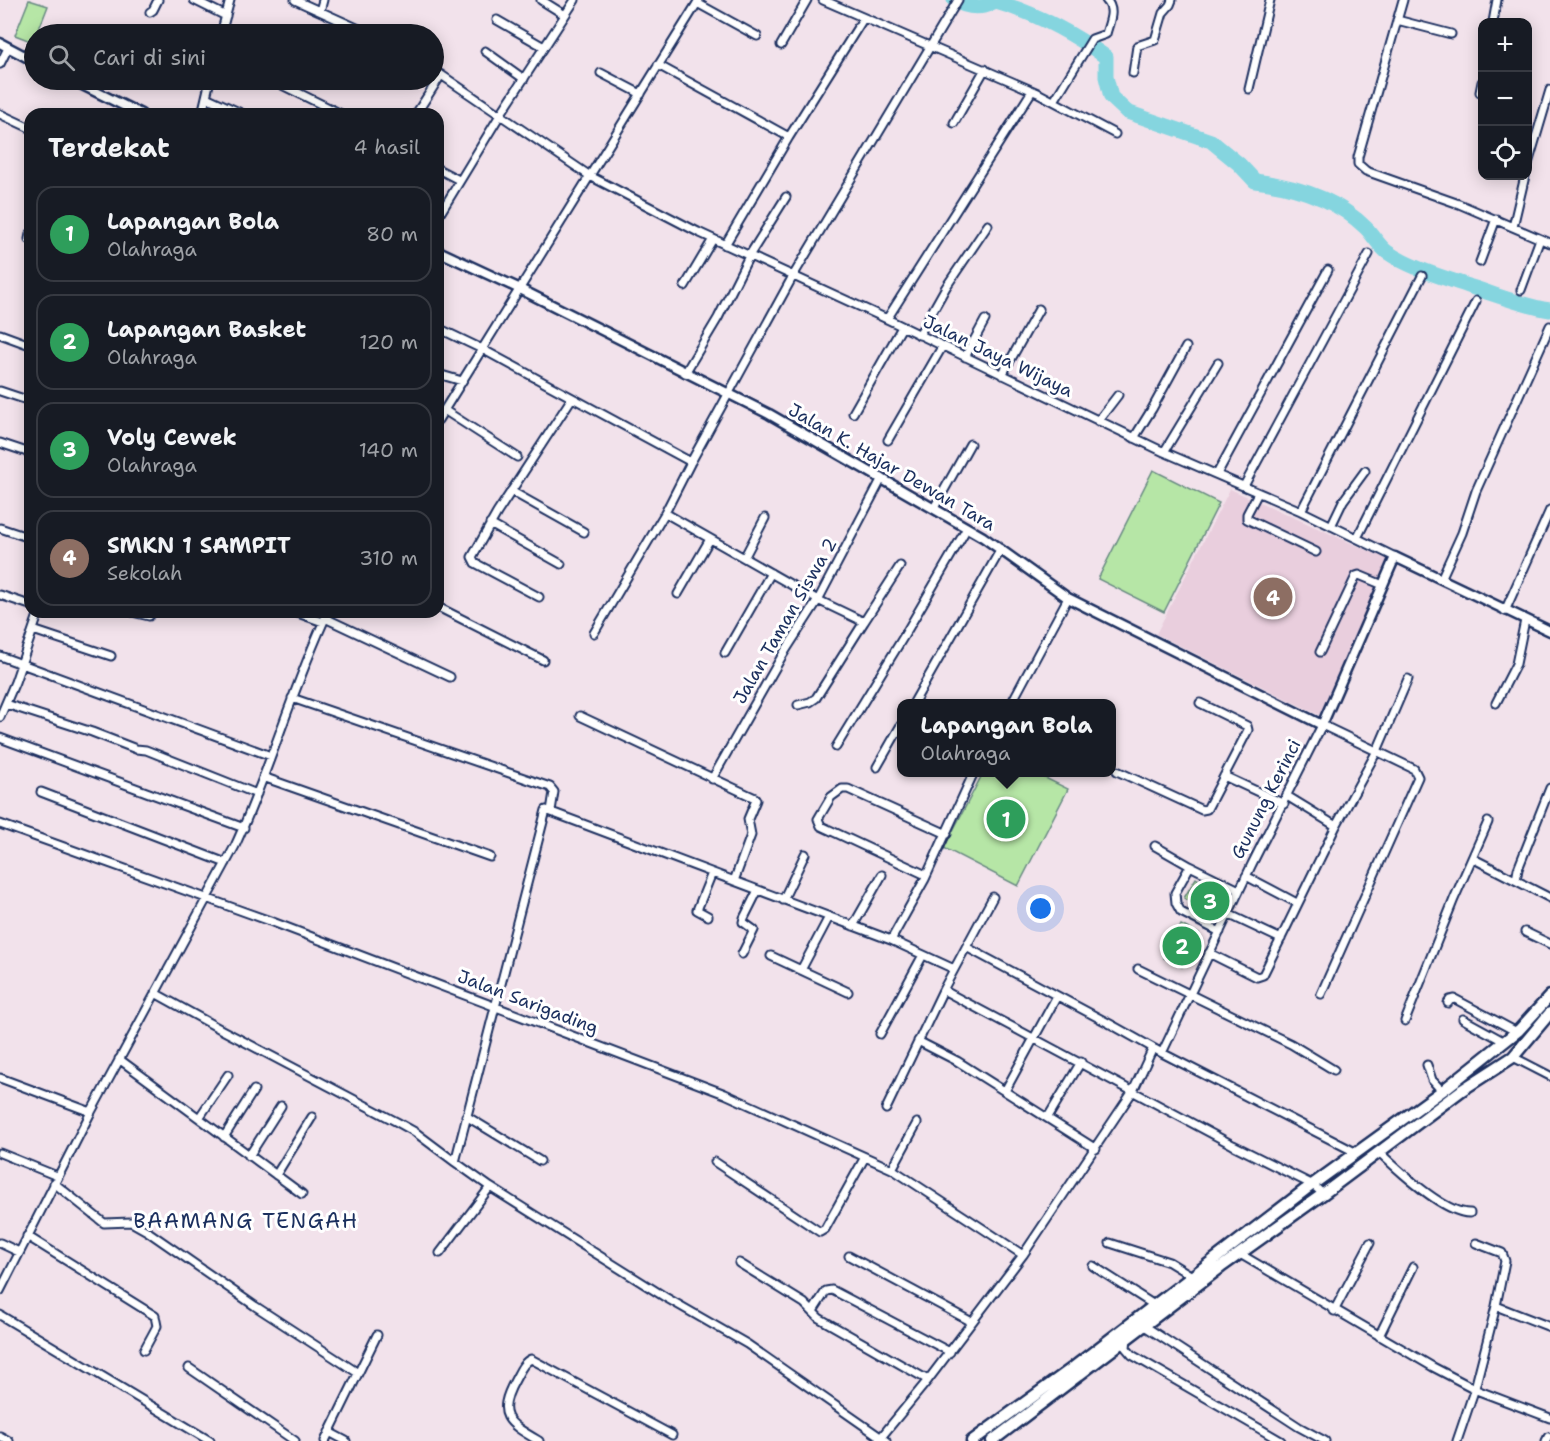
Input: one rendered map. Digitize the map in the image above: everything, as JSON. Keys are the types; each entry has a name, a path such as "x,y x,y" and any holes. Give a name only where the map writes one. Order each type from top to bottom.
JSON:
{"main road":[{"path":"994,1441 1143,1325 1313,1185 1505,1042 1550,996"},
{"path":"972,1441 1074,1367 1192,1276 1240,1254 1462,1090 1513,1057 1550,1013"}],"street":[{"path":"150,12 158,0"},
{"path":"194,0 226,16"},
{"path":"224,24 230,0"},
{"path":"295,0 349,24"},
{"path":"320,10 323,0"},
{"path":"541,0 565,15"},
{"path":"444,206 575,0"},
{"path":"781,45 807,0"},
{"path":"823,0 985,69 1054,101 1115,134"},
{"path":"1054,101 1093,37 1107,34 1112,10 1106,0"},
{"path":"1133,73 1137,46 1155,40 1163,13 1172,0"},
{"path":"1249,89 1270,0"},
{"path":"1403,0 1358,157 1358,164 1366,171 1496,219 1550,243"},
{"path":"1494,18 1497,0"},
{"path":"517,457 444,410 698,1 757,36"},
{"path":"594,633 665,513 793,276 957,4"},
{"path":"725,245 863,18"},
{"path":"498,20 544,47"},
{"path":"1397,20 1450,34"},
{"path":"0,64 4,45 24,56"},
{"path":"485,51 524,79"},
{"path":"658,65 789,137"},
{"path":"954,123 985,69"},
{"path":"601,73 641,94"},
{"name":"Jalan Jaya Wijaya","path":"444,77 590,176 713,239 1164,452 1301,511 1395,557"},
{"path":"92,90 129,108"},
{"path":"203,108 208,90"},
{"path":"292,90 328,108"},
{"path":"420,108 431,90"},
{"path":"1532,148 1550,90"},
{"path":"886,319 1032,91"},
{"path":"206,97 230,108"},
{"path":"0,114 24,125"},
{"path":"444,172 459,180"},
{"path":"1513,226 1524,180"},
{"path":"685,373 718,318 749,256 786,197"},
{"path":"1480,262 1496,219"},
{"path":"919,335 946,287 988,225"},
{"path":"685,286 713,239"},
{"path":"1521,290 1540,239"},
{"name":"Jalan K. Hajar Dewan Tara","path":"444,254 519,288 769,414 967,528 1001,549 1068,598 1322,725"},
{"path":"1244,486 1369,254"},
{"path":"1217,474 1328,270"},
{"path":"1301,511 1422,276"},
{"path":"1357,538 1476,301"},
{"path":"1002,375 1038,309"},
{"path":"965,357 985,320"},
{"path":"1441,579 1462,533 1476,491 1550,326"},
{"path":"853,413 902,327"},
{"path":"444,331 482,349 691,462"},
{"path":"0,334 24,343"},
{"path":"888,440 942,347"},
{"path":"1134,438 1186,347"},
{"path":"1164,452 1218,363"},
{"path":"444,376 462,381"},
{"path":"0,391 24,399"},
{"path":"1098,421 1118,395"},
{"path":"539,597 472,560 472,553 572,398"},
{"path":"0,443 24,451"},
{"path":"934,508 970,444"},
{"path":"1332,526 1343,501 1365,471"},
{"name":"Jalan Taman Siswa 2","path":"712,778 782,656 818,600 882,478"},
{"path":"511,491 585,532"},
{"path":"1258,493 1247,514 1247,519 1316,552"},
{"path":"1505,611 1550,510"},
{"path":"665,513 818,600 864,622"},
{"path":"744,558 765,518"},
{"path":"490,524 561,564"},
{"path":"0,528 24,536"},
{"path":"836,747 967,528"},
{"path":"678,594 710,539"},
{"path":"916,699 1001,549"},
{"path":"1395,557 1550,631"},
{"name":"Gunung Kerinci","path":"1162,1053 1239,890 1322,725 1395,557"},
{"path":"798,705 816,698 900,566"},
{"path":"725,653 771,573"},
{"path":"1320,652 1356,576 1359,575 1383,585"},
{"path":"0,595 24,603"},
{"path":"1014,699 1068,598"},
{"path":"444,610 543,660"},
{"path":"0,717 37,618"},
{"path":"0,1292 90,1112 244,828 292,698 325,618 450,677"},
{"path":"1496,703 1516,663 1525,620"},
{"path":"33,630 111,656"},
{"path":"0,656 271,756"},
{"path":"1209,953 1257,977 1262,977 1336,826 1377,751 1408,679"},
{"path":"292,698 550,787 554,792 551,811"},
{"path":"1117,771 1204,810 1209,807 1246,738 1248,730 1247,726 1200,703"},
{"path":"6,704 146,750 257,794"},
{"path":"580,716 752,795 756,800 748,819 751,835 734,881"},
{"path":"1321,993 1418,777 1414,769 1322,725"},
{"path":"877,767 897,731"},
{"path":"0,738 244,828"},
{"path":"1224,776 1285,800 1336,826"},
{"path":"263,777 490,857"},
{"path":"891,940 926,875 972,777"},
{"path":"1516,880 1520,861 1550,788"},
{"path":"926,875 821,826 818,819 831,797 842,789 848,789 946,834"},
{"path":"41,792 226,863"},
{"path":"455,1162 546,810 891,940 954,969"},
{"path":"1405,1021 1488,822"},
{"name":"Jalan Sarigading","path":"0,824 207,898 725,1094 892,1169 1023,1256"},
{"path":"1155,846 1239,890"},
{"path":"783,900 805,854"},
{"path":"1472,858 1550,898"},
{"path":"1190,866 1175,894 1176,903 1181,912 1220,932"},
{"path":"708,916 697,910 712,873"},
{"path":"853,926 882,875"},
{"path":"1246,876 1297,903"},
{"path":"742,954 754,930 743,922 744,918 758,890"},
{"path":"886,1108 943,990 993,897"},
{"path":"1228,914 1281,939"},
{"path":"801,970 830,917"},
{"path":"1525,932 1550,944"},
{"path":"966,947 1162,1053 1357,1153"},
{"path":"880,1034 923,955"},
{"path":"771,956 848,992"},
{"path":"1138,969 1291,1044 1334,1070"},
{"path":"943,990 1313,1185 1323,1194"},
{"path":"155,993 228,1034 397,1122 490,1187 665,1297 747,1344 882,1440 1023,1256 1133,1091 1153,1048"},
{"path":"1005,1091 1057,996"},
{"path":"1448,1003 1455,999 1517,1032"},
{"path":"1463,1019 1505,1042"},
{"path":"918,1041 957,1061 1096,1149"},
{"path":"1513,1057 1550,1076"},
{"path":"119,1059 302,1194"},
{"path":"1048,1117 1081,1062"},
{"path":"1427,1065 1432,1080 1442,1091"},
{"path":"199,1118 228,1075"},
{"path":"0,1078 90,1112"},
{"path":"224,1137 254,1090"},
{"path":"249,1156 281,1106"},
{"path":"466,1116 540,1161"},
{"path":"276,1175 312,1117"},
{"path":"892,1169 917,1123"},
{"path":"1379,1152 1432,1197 1458,1211 1470,1212"},
{"path":"0,1153 55,1179 104,1223 131,1222 147,1230 255,1306 358,1373"},
{"path":"715,1162 820,1232 825,1229 865,1157"},
{"path":"440,1253 490,1187"},
{"path":"27,1236 155,1316 157,1326 144,1350"},
{"path":"0,1243 19,1252"},
{"path":"1110,1243 1169,1262 1192,1276"},
{"path":"1334,1311 1370,1243"},
{"path":"1457,1441 1475,1388 1496,1306 1505,1257 1502,1253 1476,1243"},
{"path":"1240,1254 1334,1311 1475,1388 1550,1418"},
{"path":"849,1256 972,1322"},
{"path":"739,1263 804,1303 819,1318 928,1380"},
{"path":"1093,1266 1154,1305"},
{"path":"1379,1336 1413,1267"},
{"path":"813,1311 826,1291 832,1290 950,1352"},
{"path":"1496,1306 1550,1328"},
{"path":"0,1315 210,1441"},
{"path":"1143,1325 1299,1427 1325,1441"},
{"path":"325,1441 377,1335"},
{"path":"1127,1337 1126,1348 1132,1355 1281,1441"},
{"path":"538,1441 516,1428 507,1418 504,1404 526,1361 531,1359 672,1435"},
{"path":"189,1368 295,1441"},
{"path":"329,1432 346,1441"},
{"path":"0,1436 9,1441"}],"shaded area":[{"path":"1230,489 1389,560 1319,715 1156,634"}],"green space":[{"path":"29,0 48,6 41,24 24,24 24,38 15,35"},
{"path":"1153,470 1219,503 1164,612 1098,579"},
{"path":"981,777 1043,777 1068,789 1018,886 944,848"},
{"path":"1196,878 1205,884 1193,904 1184,898"},
{"path":"1210,887 1221,893 1210,915 1198,909"},
{"path":"1181,925 1199,934 1182,967 1164,958"}],"waterway":[{"path":"954,0 975,7 996,2 1025,12 1067,32 1106,57 1106,77 1111,97 1127,112 1211,141 1239,164 1255,181 1300,190 1329,201 1366,228 1387,252 1407,263 1510,300 1550,310"}],"place":[{"name":"SMKN 1 SAMPIT","path":"1273,597"},
{"name":"Lapangan Bola","path":"1006,819"},
{"name":"Voly Cewek","path":"1210,901"},
{"name":"Lapangan Basket","path":"1182,946"}],"district":[{"name":"BAAMANG TENGAH","path":"246,1221"}]}
